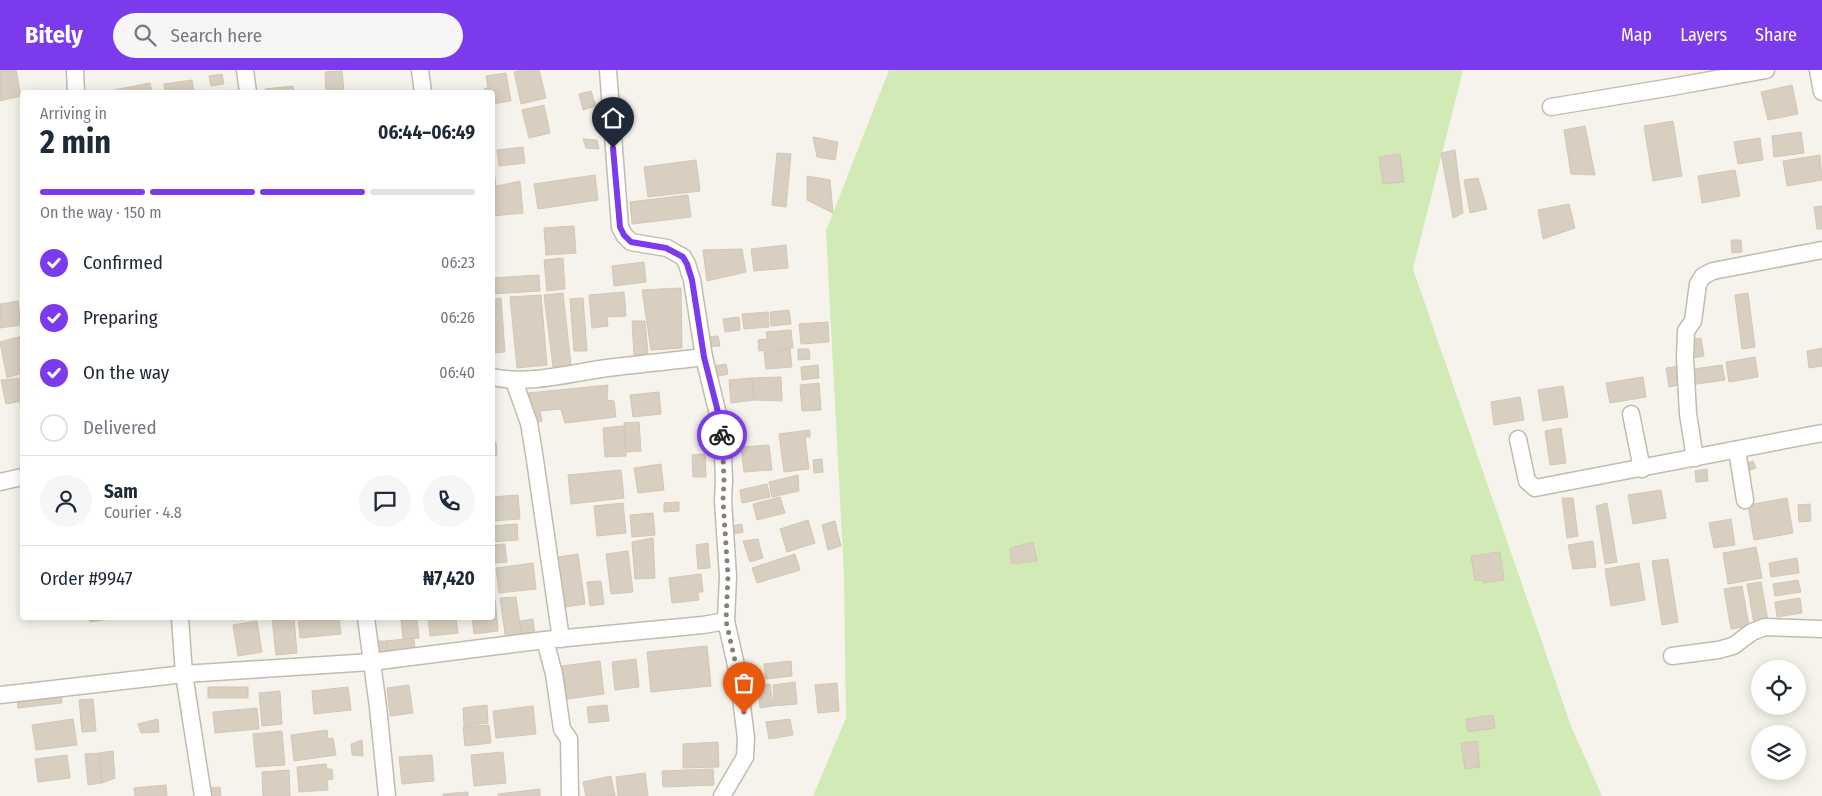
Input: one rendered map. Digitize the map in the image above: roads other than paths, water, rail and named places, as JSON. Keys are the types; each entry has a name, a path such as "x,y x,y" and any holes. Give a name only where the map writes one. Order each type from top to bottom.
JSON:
{"street":[{"path":"75,70 76,90"},
{"path":"245,70 248,90"},
{"path":"420,70 423,90"},
{"path":"608,70 620,227 624,235 631,242 666,248 683,257 687,264 692,280 704,357 722,431 723,500 728,576 726,621 738,674 746,738 745,757 722,796"},
{"path":"1551,107 1672,88 1766,70"},
{"path":"1818,70 1822,92"},
{"path":"1695,458 1688,414 1685,349 1686,331 1693,321 1698,284 1703,276 1713,271 1822,250"},
{"path":"495,378 514,381 704,357"},
{"path":"514,381 529,423 534,453 553,640 554,674 562,729 569,739 570,796"},
{"path":"1631,414 1642,469"},
{"path":"1518,439 1527,481 1535,488 1822,434"},
{"path":"1737,450 1745,500"},
{"path":"0,482 20,477"},
{"path":"180,620 184,674 203,796"},
{"path":"366,620 386,796"},
{"path":"0,695 184,674 372,662 726,621"},
{"path":"1672,656 1733,646 1752,632 1766,627 1822,630"}]}
